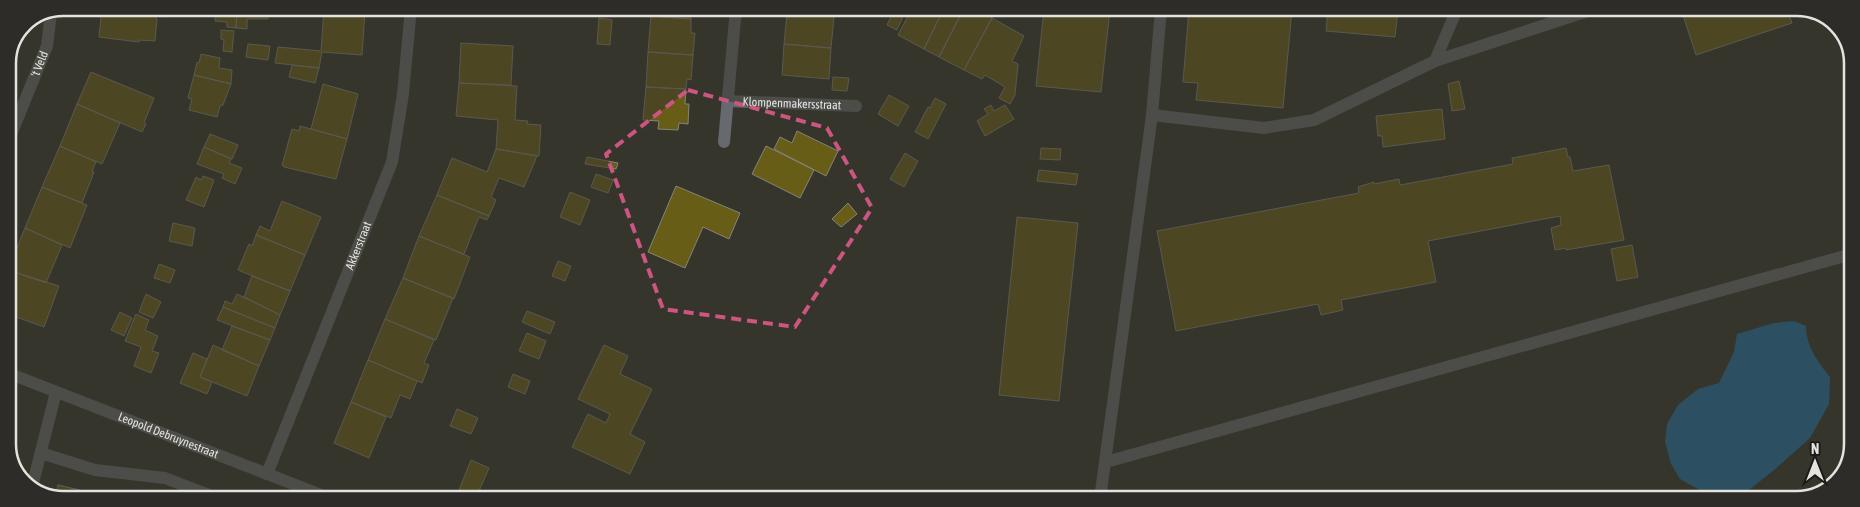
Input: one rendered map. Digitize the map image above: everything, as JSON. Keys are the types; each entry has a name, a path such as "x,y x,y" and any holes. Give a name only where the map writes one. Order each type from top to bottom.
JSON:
{"street":[{"name":"Akkerstraat","path":"267,474 392,162 403,94 409,16"},
{"name":"Klompenmakersstraat","path":"724,142 735,16"},
{"path":"1101,491 1152,115 1161,16"},
{"path":"1435,61 1454,16"},
{"path":"1152,115 1264,128 1314,120 1435,61 1573,16"},
{"name":"'t Veld","path":"16,122 47,46 50,18"},
{"name":"Klompenmakersstraat","path":"728,101 856,106"},
{"path":"1106,462 1844,256"},
{"name":"Leopold Debruynestraat","path":"16,376 311,491"},
{"path":"34,480 56,392"},
{"path":"41,453 95,470 165,478 199,491"}],"highlighted area":[{"path":"688,90 827,128 872,208 795,327 663,309 606,154"}],"water":[{"path":"1794,321 1806,326 1810,347 1830,377 1829,404 1810,438 1748,491 1701,491 1680,479 1671,464 1665,442 1667,424 1678,405 1698,389 1719,383 1734,352 1737,334 1774,323"}],"building":[{"path":"101,16 156,16 155,41 139,40 139,42 99,37"},
{"path":"215,16 237,16 236,28 227,27 227,22 215,21"},
{"path":"237,16 268,16 268,19 247,19 247,29 236,28"},
{"path":"324,16 365,16 362,55 322,52 319,68 275,63 278,47 321,51"},
{"path":"651,16 691,16 691,19"},
{"path":"651,16 691,19 691,33 695,33 693,55 648,52"},
{"path":"787,16 834,17 831,48 784,44"},
{"path":"891,16 903,16 897,30 887,25"},
{"path":"908,16 940,16 924,49 898,35"},
{"path":"940,16 960,16 939,57 924,49"},
{"path":"960,16 988,16 992,18 964,70 939,57"},
{"path":"1043,16 1109,16 1101,92 1036,86"},
{"path":"1188,16 1291,16 1283,108 1196,100 1198,83 1183,82"},
{"path":"1327,16 1397,16 1395,37 1326,31"},
{"path":"1683,16 1790,16 1792,23 1696,55"},
{"path":"599,18 612,20 610,45 597,44"},
{"path":"992,18 1024,36 1012,61 1018,64 1015,95 1010,104 999,98 1005,87 985,75 982,79 964,70"},
{"path":"221,30 234,31 232,52 223,51 224,40 221,39"},
{"path":"461,43 513,46 511,85 459,83"},
{"path":"248,44 270,46 268,60 246,57"},
{"path":"784,44 831,48 829,79 782,75"},
{"path":"648,52 693,55 691,80 687,79 686,89 646,87"},
{"path":"201,54 220,58 219,68 232,70 231,84 194,75"},
{"path":"292,65 319,68 315,83 289,77"},
{"path":"91,72 154,98 142,132 77,104"},
{"path":"194,75 231,84 223,105 220,106 217,117 189,110 192,99 188,98"},
{"path":"833,77 849,78 847,91 832,90"},
{"path":"1459,81 1465,109 1452,111 1448,84"},
{"path":"459,83 517,86 515,120 528,121 527,124 541,125 539,156 496,149 498,120 456,116"},
{"path":"323,84 358,94 347,139 311,129"},
{"path":"646,87 686,89 685,104 689,104 688,124 679,123 678,130 658,129 659,121 643,120"},
{"path":"889,95 909,106 898,126 878,114"},
{"path":"935,98 946,104 928,139 915,132"},
{"path":"77,104 120,123 102,164 60,146"},
{"path":"991,105 994,111 1005,105 1014,119 985,136 977,121 988,114 984,109"},
{"path":"1442,109 1445,139 1383,147 1382,136 1378,136 1376,116"},
{"path":"300,126 347,139 336,179 282,165 292,129 299,131"},
{"path":"797,131 838,151 826,176 774,149 780,137 792,143"},
{"path":"210,134 238,145 232,159 204,147"},
{"path":"60,146 96,162 82,203 42,187"},
{"path":"766,146 814,170 800,198 752,174"},
{"path":"204,147 231,159 229,163 242,168 235,184 222,178 224,174 197,164"},
{"path":"1041,148 1061,149 1060,160 1040,159"},
{"path":"1566,148 1573,171 1609,165 1624,240 1566,250 1566,248 1555,250 1551,228 1561,225 1560,216 1428,241 1436,282 1341,300 1343,310 1321,315 1318,304 1176,331 1157,231 1359,193 1358,187 1374,182 1374,184 1399,179 1400,185 1513,164 1512,158"},
{"path":"496,149 537,156 524,187 499,178 491,197 496,200 489,216 437,195 452,158 487,172"},
{"path":"905,153 918,161 904,187 890,179"},
{"path":"587,157 618,163 616,169 585,164"},
{"path":"1039,170 1078,174 1076,185 1037,181"},
{"path":"596,174 613,180 608,193 591,187"},
{"path":"203,176 214,180 204,207 186,200 196,177 201,180"},
{"path":"676,186 740,213 729,239 703,227 685,268 648,252"},
{"path":"42,187 87,205 70,248 25,228"},
{"path":"570,192 590,200 580,225 560,217"},
{"path":"437,195 489,216 487,220 479,217 464,254 419,236"},
{"path":"282,201 321,217 305,255 256,235 260,226 270,231"},
{"path":"848,203 857,214 841,227 832,219"},
{"path":"1017,217 1078,223 1059,401 999,395"},
{"path":"173,223 195,228 192,246 169,241"},
{"path":"25,228 62,245 46,283 16,273 16,250"},
{"path":"256,235 305,255 290,291 238,270 249,244 252,246"},
{"path":"419,236 470,257 454,299 403,278"},
{"path":"1632,245 1638,277 1617,281 1611,249"},
{"path":"558,261 571,266 565,281 552,276"},
{"path":"159,264 175,270 170,283 154,278"},
{"path":"16,273 59,286 44,327 16,317"},
{"path":"252,276 290,291 280,315 244,297"},
{"path":"403,278 453,298 436,340 385,319"},
{"path":"146,294 161,302 153,318 139,312"},
{"path":"237,294 280,315 275,328 223,307 225,301 232,304"},
{"path":"223,307 275,328 270,340 217,320"},
{"path":"527,311 555,322 550,334 522,322"},
{"path":"120,312 132,318 124,336 111,330"},
{"path":"136,314 149,320 145,330 158,336 152,351 159,353 151,373 134,366 141,347 125,341"},
{"path":"385,319 434,340 424,363 429,365 422,383 368,360"},
{"path":"232,326 270,340 259,366 222,350"},
{"path":"527,333 546,341 539,359 519,351"},
{"path":"213,345 259,366 247,396 200,377"},
{"path":"604,345 628,356 620,374 652,389 630,434 645,442 630,474 572,447 588,414 606,423 610,414 578,399"},
{"path":"193,353 207,359 200,377 212,382 207,394 180,383"},
{"path":"368,360 417,381 410,399 400,395 391,418 351,402"},
{"path":"513,374 530,381 525,394 508,387"},
{"path":"351,402 386,417 369,458 334,443"},
{"path":"457,409 478,418 471,434 450,426"},
{"path":"471,460 489,468 479,491 459,490"},
{"path":"58,485 83,491 64,491 57,490"},
{"path":"58,485 83,491 64,491 57,490"}]}
